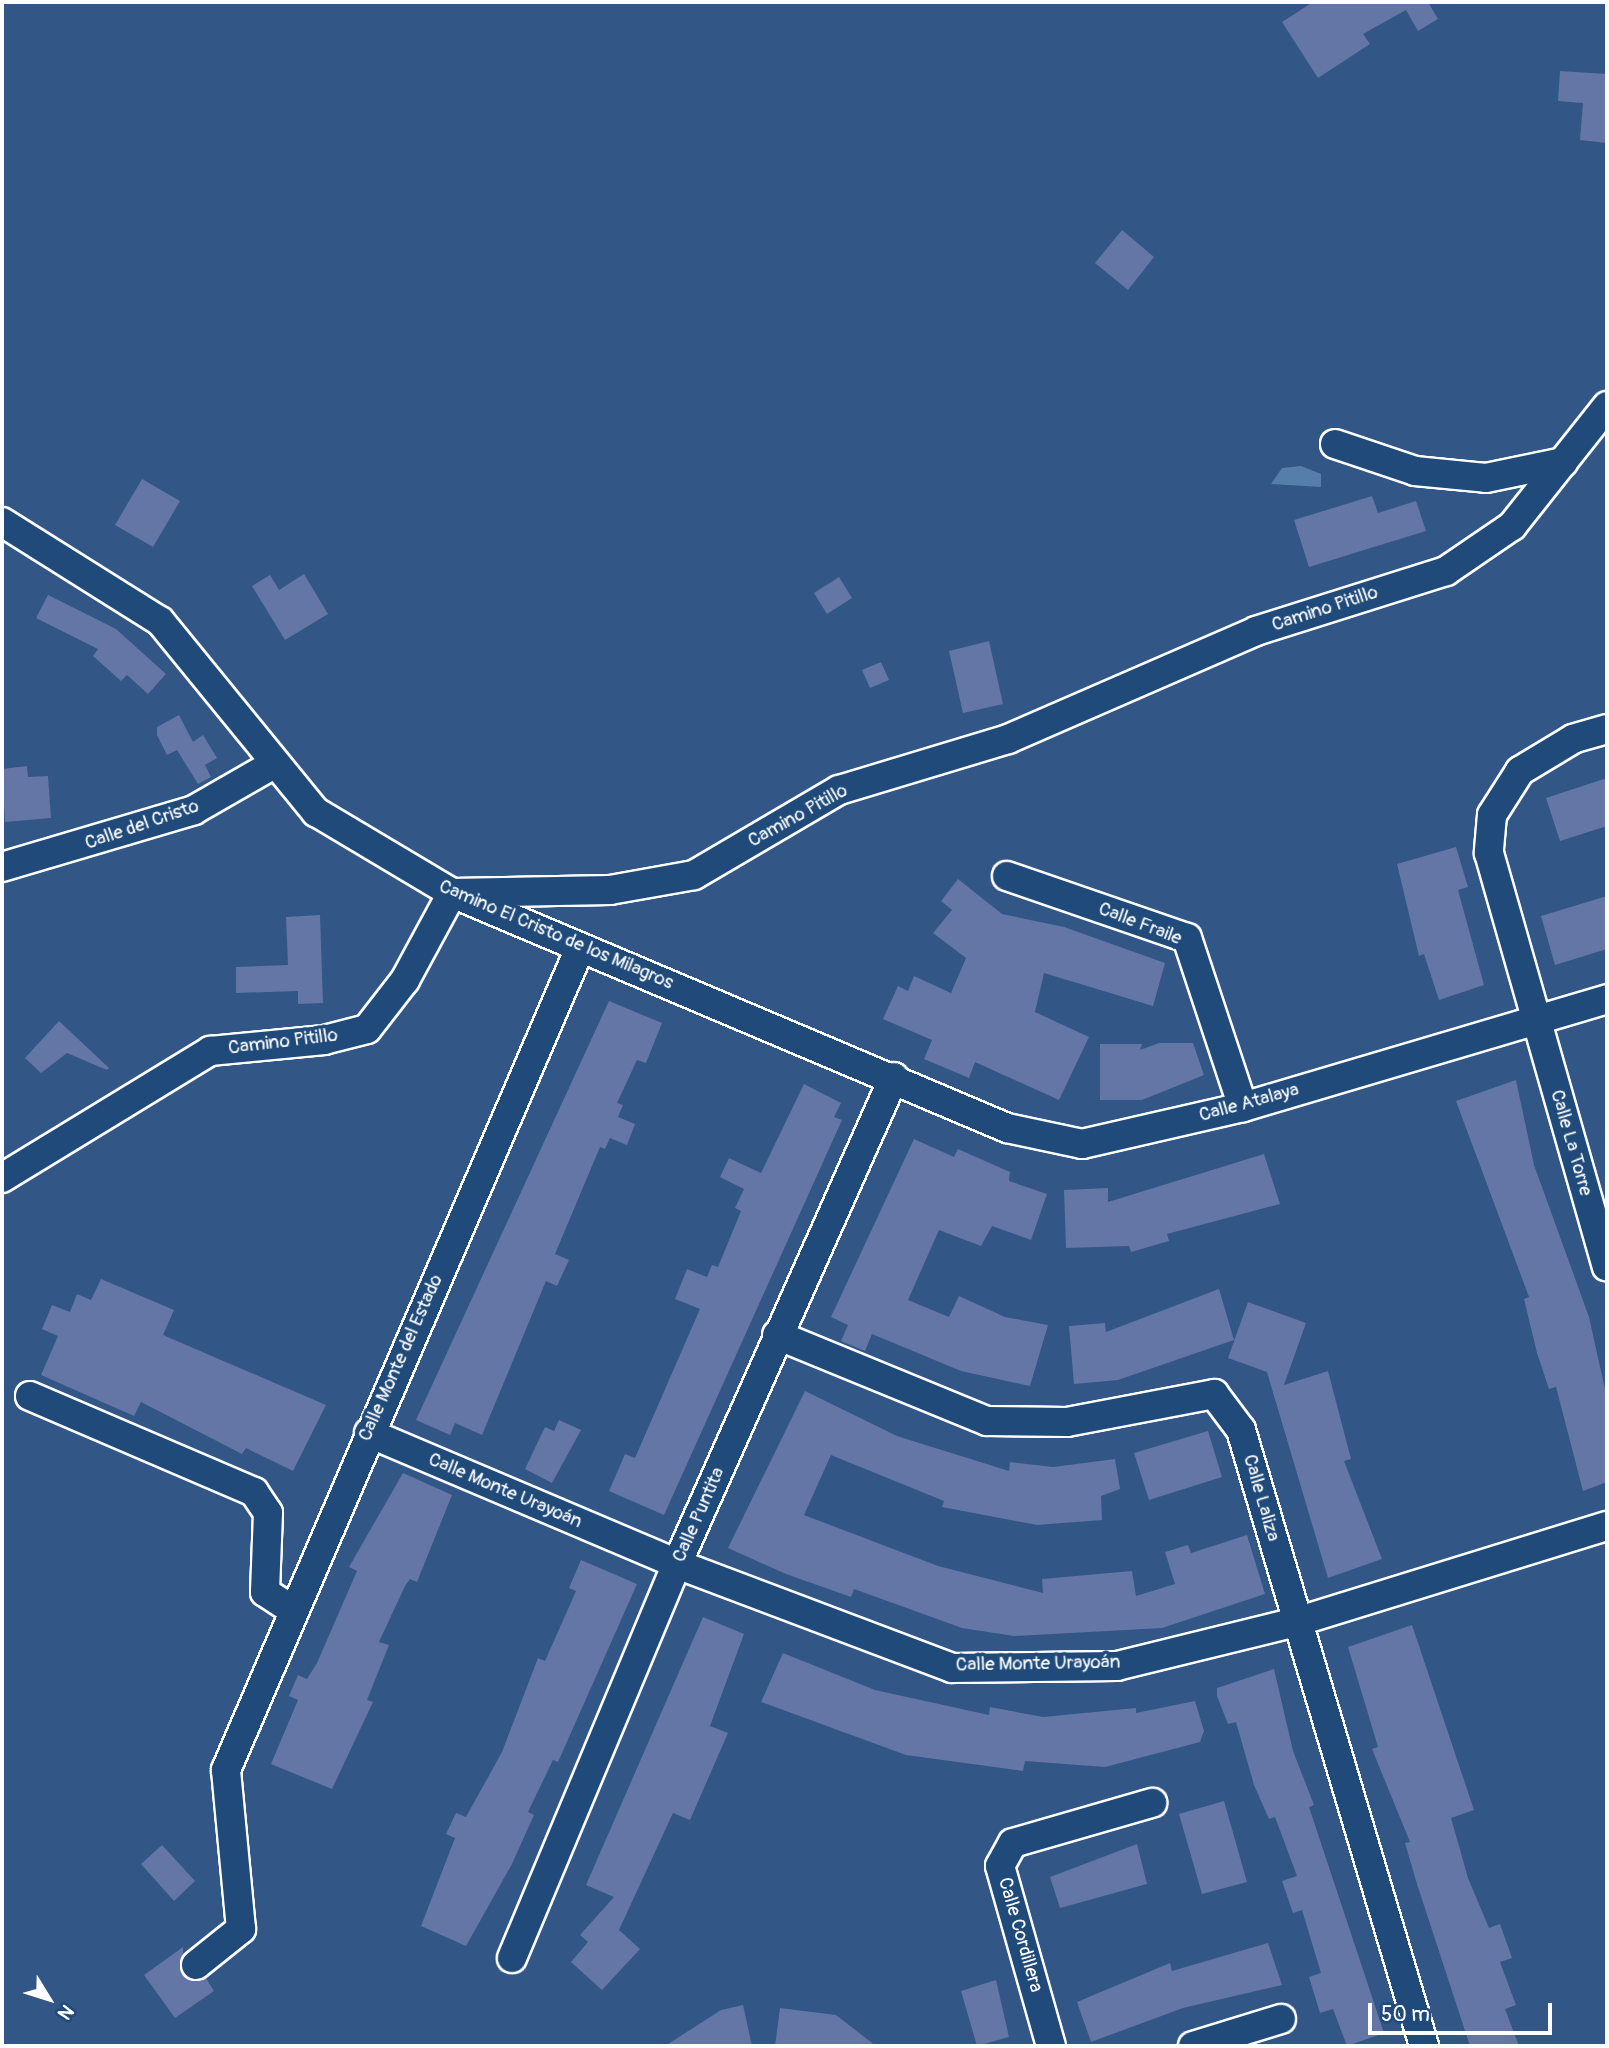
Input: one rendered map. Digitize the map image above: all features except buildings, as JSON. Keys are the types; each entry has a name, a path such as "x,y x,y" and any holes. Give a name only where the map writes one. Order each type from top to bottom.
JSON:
{"street":[{"name":"Camino Pitillo","path":"2,1178 210,1051 324,1040 367,1029 405,980 452,893 610,890 694,875 839,790 1008,739 1256,631 1446,571 1512,526 1607,406"},
{"path":"1335,444 1415,471 1486,478 1563,462"},
{"name":"Camino El Cristo de los Milagros","path":"2,522 160,621 274,764 316,811 452,893 894,1077"},
{"name":"Calle La Torre","path":"1607,729 1573,739 1520,771 1492,815 1489,853 1607,1266"},
{"name":"Calle del Cristo","path":"2,867 194,810 274,764"},
{"name":"Calle Fraile","path":"1007,876 1187,938 1243,1107"},
{"name":"Calle Monte del Estado","path":"197,1965 240,1930 226,1770 291,1609 580,947"},
{"name":"Calle Atalaya","path":"894,1077 1007,1128 1082,1144 1243,1107 1607,999"},
{"name":"Calle Puntita","path":"512,1958 677,1564 894,1077"},
{"name":"Calle Laliza","path":"777,1335 987,1420 1068,1422 1214,1394 1241,1430 1424,2046"},
{"path":"30,1396 254,1492 268,1513 265,1591 291,1609"},
{"name":"Calle Monte Urayoán","path":"369,1433 677,1564 952,1668 1117,1666 1296,1622 1607,1526"},
{"name":"Calle Cordillera","path":"1051,2046 1000,1867 1013,1843 1152,1803"},
{"path":"1193,2046 1280,2019"}],"water":[{"path":"1301,466 1321,474 1321,487 1271,484 1282,468"}]}
